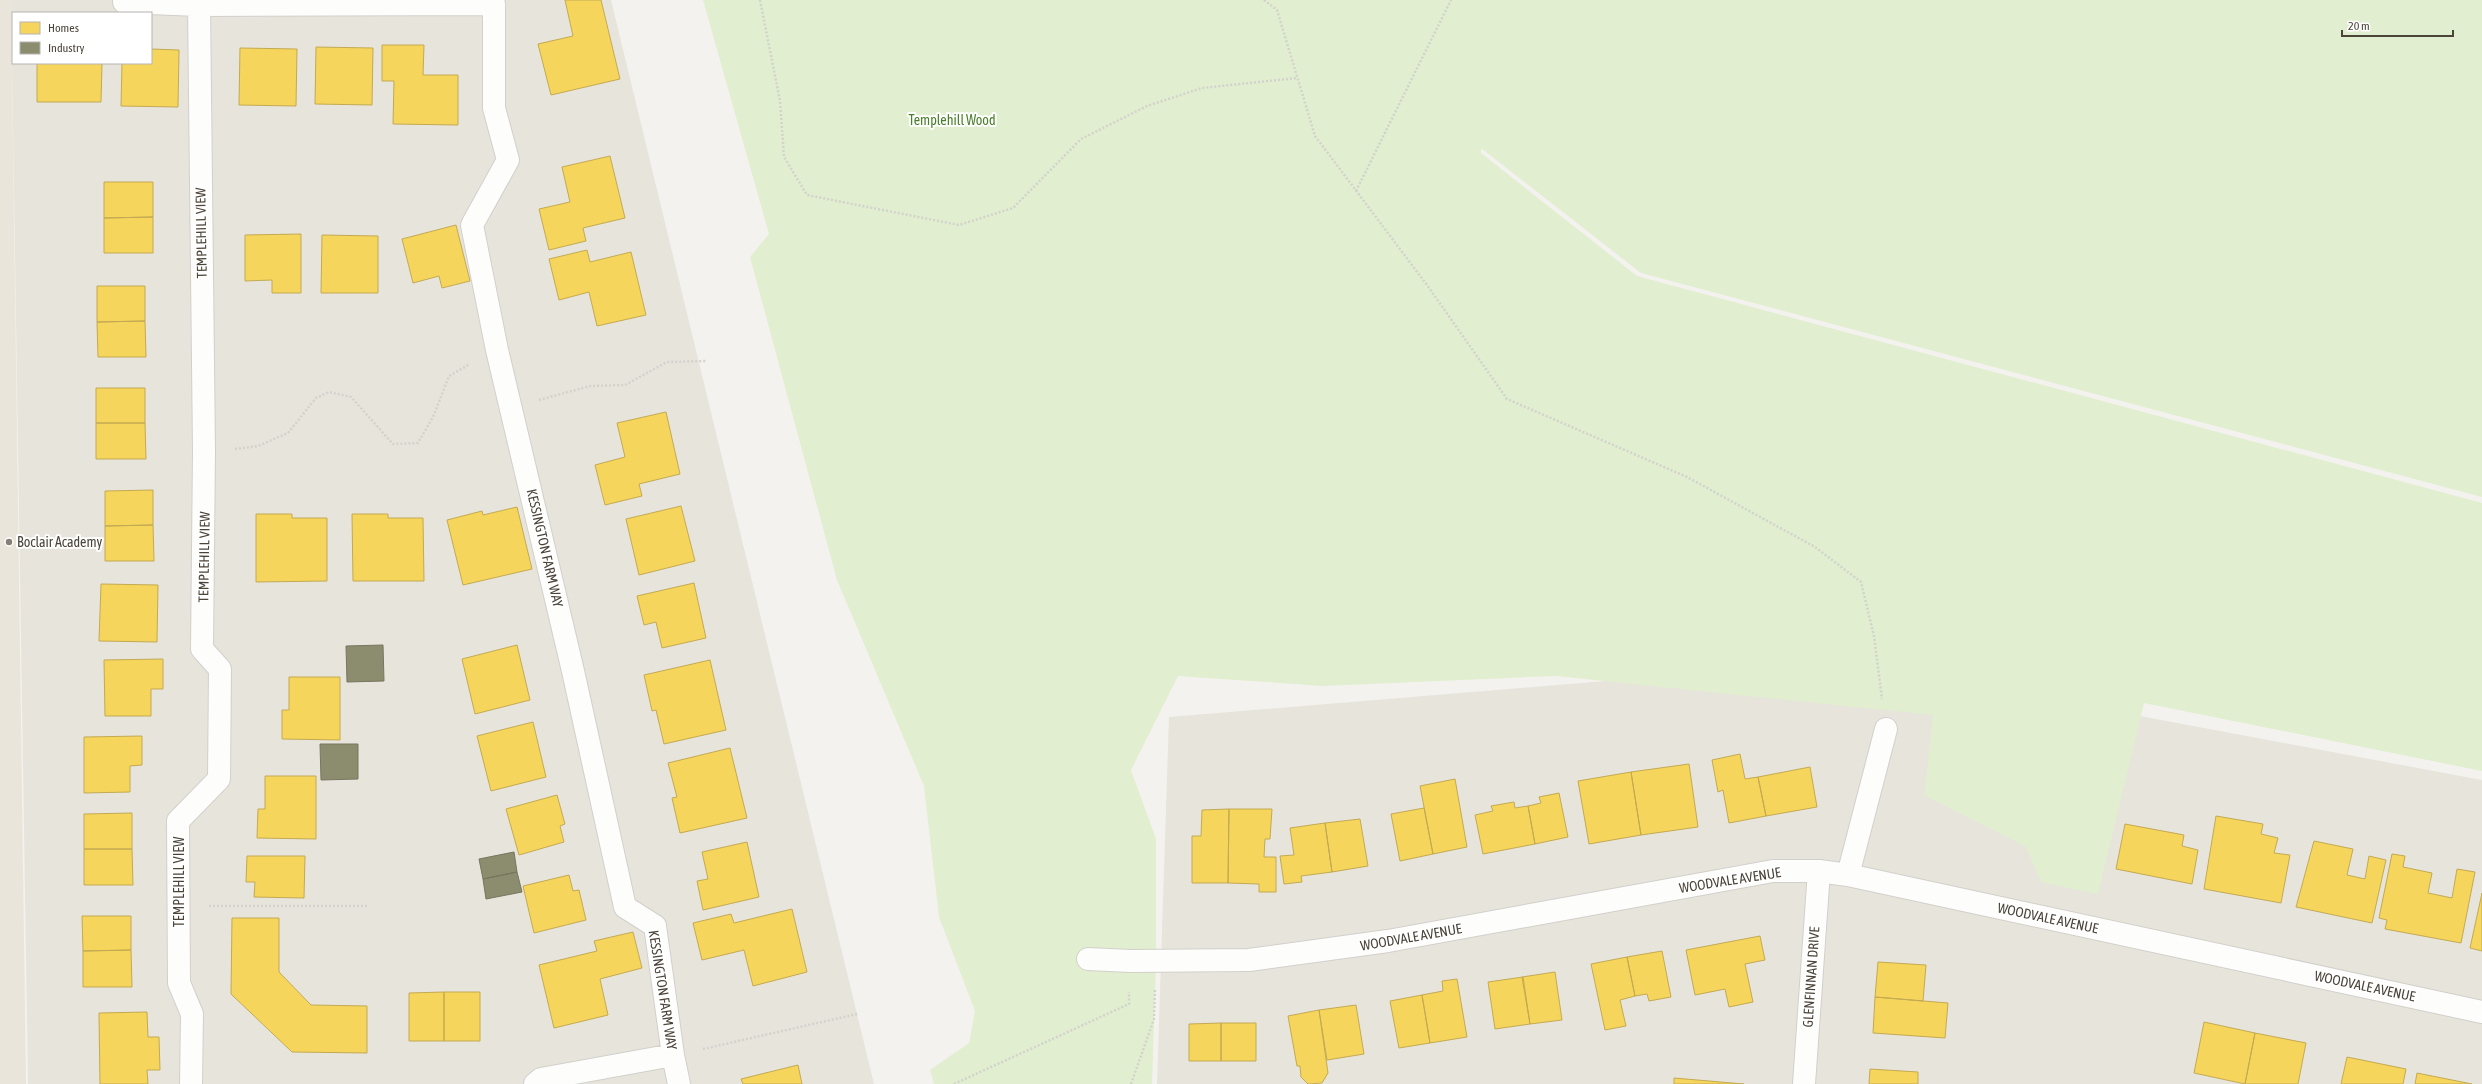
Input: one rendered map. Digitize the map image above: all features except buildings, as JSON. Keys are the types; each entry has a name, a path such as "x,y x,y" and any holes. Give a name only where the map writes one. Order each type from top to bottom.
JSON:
{"street":[{"path":"124,2 199,5"},
{"name":"KESSINGTON FARM WAY","path":"199,5 494,4 494,108 508,160 472,225 497,350 512,407 625,907 655,926 673,1055 679,1084"},
{"name":"TEMPLEHILL VIEW","path":"191,1084 192,1014 179,983 178,821 219,780 220,670 202,649 204,451 199,5"},
{"path":"1848,875 1886,729"},
{"name":"WOODVALE AVENUE","path":"1088,959 1131,961 1249,960 1380,942 1773,871 1819,871 1848,875 2482,1012"},
{"name":"GLENFINNAN DRIVE","path":"1804,1084 1819,871"},
{"path":"535,1084 541,1079 673,1055"}],"path":[{"path":"760,0 780,101 784,157 807,195 959,225 1012,208 1081,139 1147,106 1202,88 1298,78"},
{"path":"1264,0 1277,10 1315,136 1427,285 1507,399 1687,477 1815,547 1861,582 1874,636 1886,729"},
{"path":"1356,191 1451,0"},
{"path":"204,451 258,446 288,433 316,398 329,392 351,396 393,444 418,444 432,417 449,376 497,350"},
{"path":"512,407 590,386 625,385 667,362 707,361"},
{"path":"179,906 368,906"},
{"path":"954,1084 1129,1004 1131,961"},
{"path":"1131,1084 1154,1019 1156,961"},
{"path":"673,1055 857,1014"}],"shaded area":[{"name":"Boclair Academy","path":"0,0 11,0 26,1084 0,1084"},
{"path":"11,0 611,0 874,1084 28,1084 12,64 152,64 152,12 12,12 12,64"},
{"path":"1846,661 2482,780 2482,1084 1157,1084 1169,717"}],"green space":[{"name":"Templehill Wood","path":"703,0 2482,0 2482,497 1641,273 1481,148 1481,153 1637,276 2482,503 2482,771 2144,703 2098,894 2041,882 2026,847 1924,795 1933,715 1556,676 1323,686 1178,676 1131,770 1156,839 1156,961 1152,1084 934,1084 930,1070 969,1043 975,1011 939,917 924,786 837,580 750,257 769,234"}],"place":[{"name":"Boclair Academy","path":"9,542"}]}
